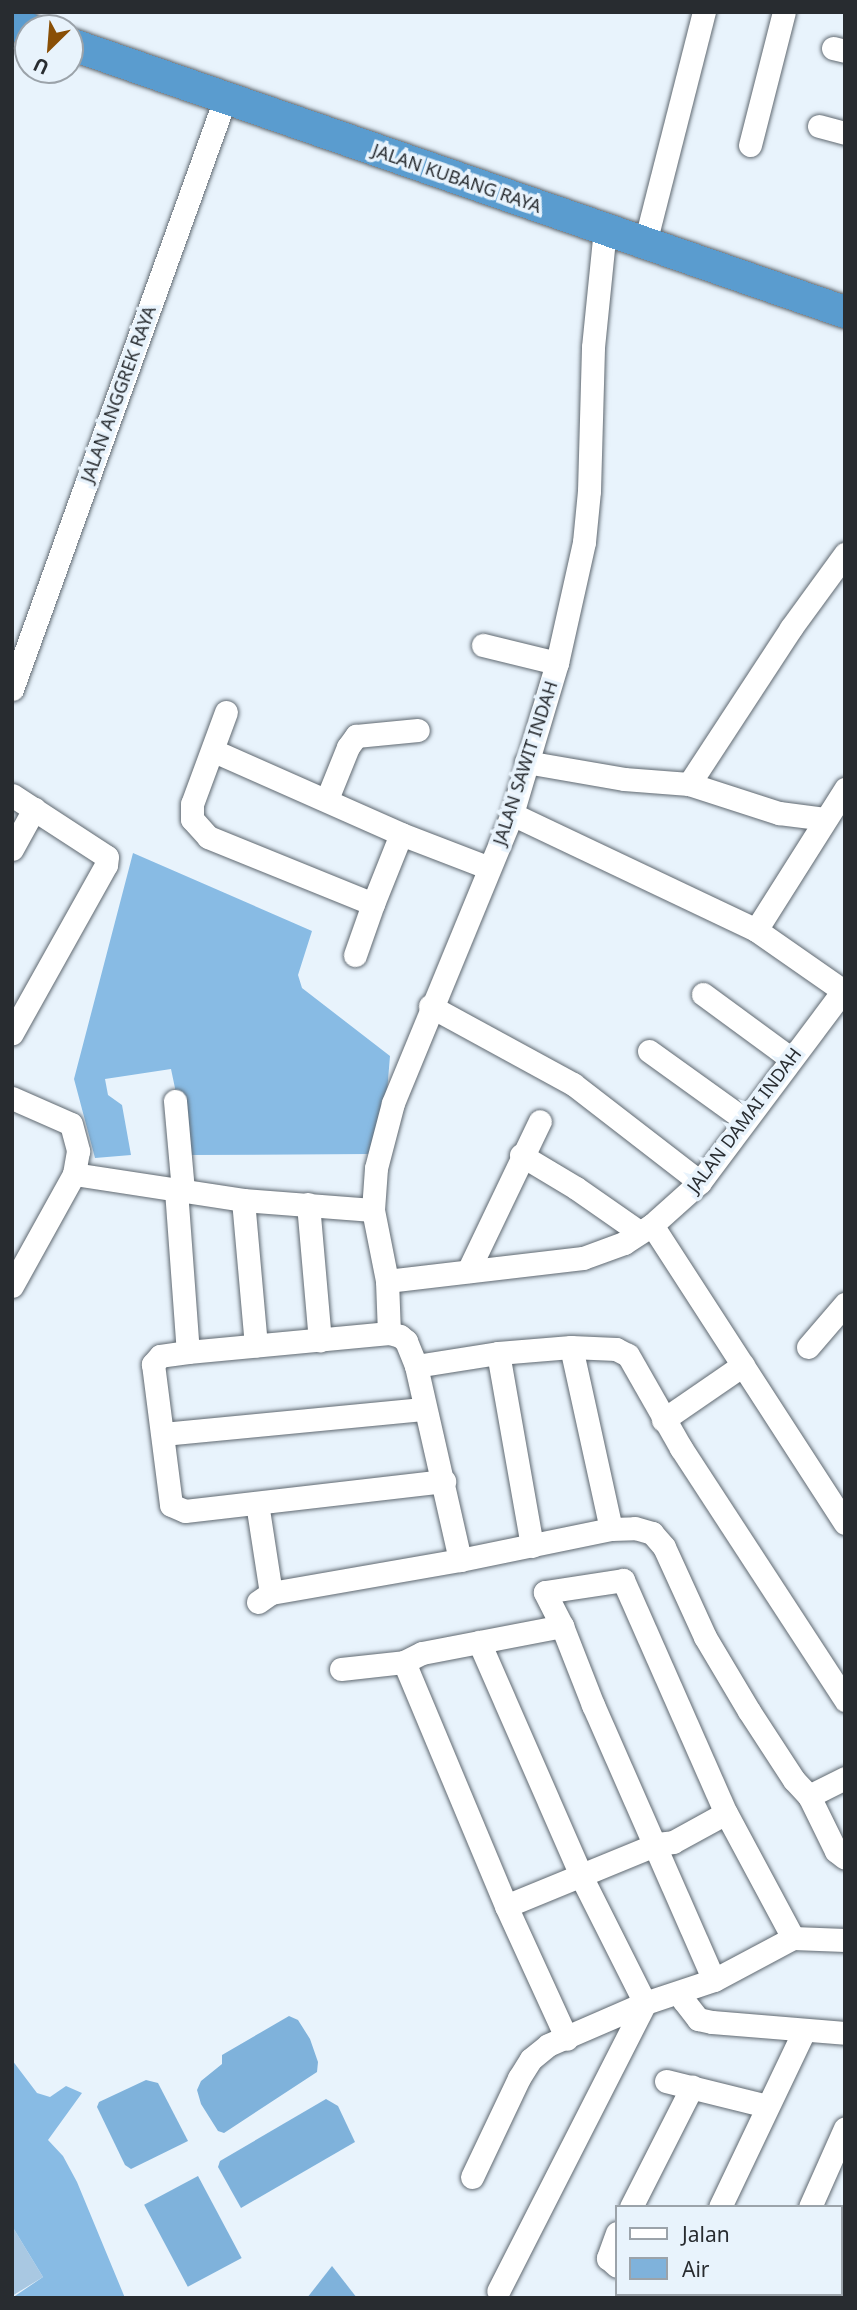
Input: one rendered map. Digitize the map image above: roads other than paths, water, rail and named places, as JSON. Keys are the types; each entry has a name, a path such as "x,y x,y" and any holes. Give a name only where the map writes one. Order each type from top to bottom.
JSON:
{"highway":[{"name":"JALAN KUBANG RAYA","path":"84,49 845,312"}],"street":[{"path":"645,243 704,12"},
{"path":"750,145 784,12"},
{"name":"JALAN ANGGREK RAYA","path":"12,689 16,666 225,99"},
{"path":"819,127 845,133"},
{"name":"JALAN SAWIT INDAH","path":"389,1333 387,1281 373,1210 376,1168 393,1103 430,1006 512,814 557,663 584,542 589,491 593,347 604,229"},
{"path":"689,784 791,628 845,554"},
{"path":"483,645 557,663"},
{"path":"226,712 214,751 192,804 192,819 198,829 208,836 373,904"},
{"path":"327,799 348,747 356,736 418,730"},
{"path":"214,751 401,834 489,868"},
{"path":"526,762 624,779 689,784 779,813 825,819"},
{"path":"755,930 845,789"},
{"path":"12,795 107,857 106,865 12,1032"},
{"path":"12,849 34,809"},
{"path":"512,814 755,930 844,992"},
{"path":"355,955 401,834"},
{"name":"JALAN DAMAI INDAH","path":"387,1281 594,1256 624,1243 700,1182 790,1058 844,992"},
{"path":"703,994 790,1058"},
{"path":"430,1006 573,1084 700,1182"},
{"path":"649,1051 745,1120"},
{"path":"175,1101 188,1352"},
{"path":"15,1107 74,1127 78,1151 93,1177"},
{"path":"468,1271 521,1155 540,1121"},
{"path":"521,1155 646,1228 743,1366 845,1523"},
{"path":"93,1177 243,1200 373,1210"},
{"path":"12,1286 93,1177"},
{"path":"243,1200 256,1345"},
{"path":"308,1204 320,1340"},
{"path":"808,1347 845,1304"},
{"path":"444,1480 176,1510 172,1505 153,1364 160,1356 188,1352 389,1333 400,1336 406,1342 416,1366 423,1409 444,1480 460,1560"},
{"path":"416,1366 498,1353 571,1347 616,1349 628,1355 663,1420 845,1700"},
{"path":"571,1347 611,1529"},
{"path":"498,1353 533,1546"},
{"path":"663,1420 743,1366"},
{"path":"163,1434 423,1409"},
{"path":"257,1503 264,1597 611,1529 635,1528 652,1533 664,1547 705,1637 742,1700 794,1780 810,1796 836,1851 845,1857"},
{"path":"714,1980 545,1592 623,1580 726,1812 793,1938"},
{"path":"341,1669 404,1662 422,1653 562,1626"},
{"path":"479,1642 581,1876 645,2003"},
{"path":"404,1662 506,1906 567,2039"},
{"path":"810,1796 845,1778"},
{"path":"506,1906 657,1844 673,1842 693,1834 726,1812"},
{"path":"472,2177 531,2059 548,2045 645,2003 683,1993 714,1980 793,1938 845,1940"},
{"path":"683,1993 684,2001 698,2018 726,2025 845,2033"},
{"path":"498,2291 645,2003"},
{"path":"721,2205 804,2031"},
{"path":"666,2081 767,2106"},
{"path":"632,2205 692,2087"},
{"path":"811,2205 845,2128"},
{"path":"616,2236 608,2258 616,2265"}],"water":[{"path":"289,2016 298,2020 310,2039 318,2062 317,2072 224,2133 218,2131 201,2104 197,2090 201,2081 222,2064 222,2055"},
{"path":"146,2080 158,2083 188,2141 131,2169 125,2165 97,2107 99,2102"},
{"path":"326,2099 338,2106 355,2142 241,2208 218,2167 220,2161"},
{"path":"198,2176 242,2258 188,2287 144,2205"},
{"path":"332,2266 357,2298 307,2298"}]}
